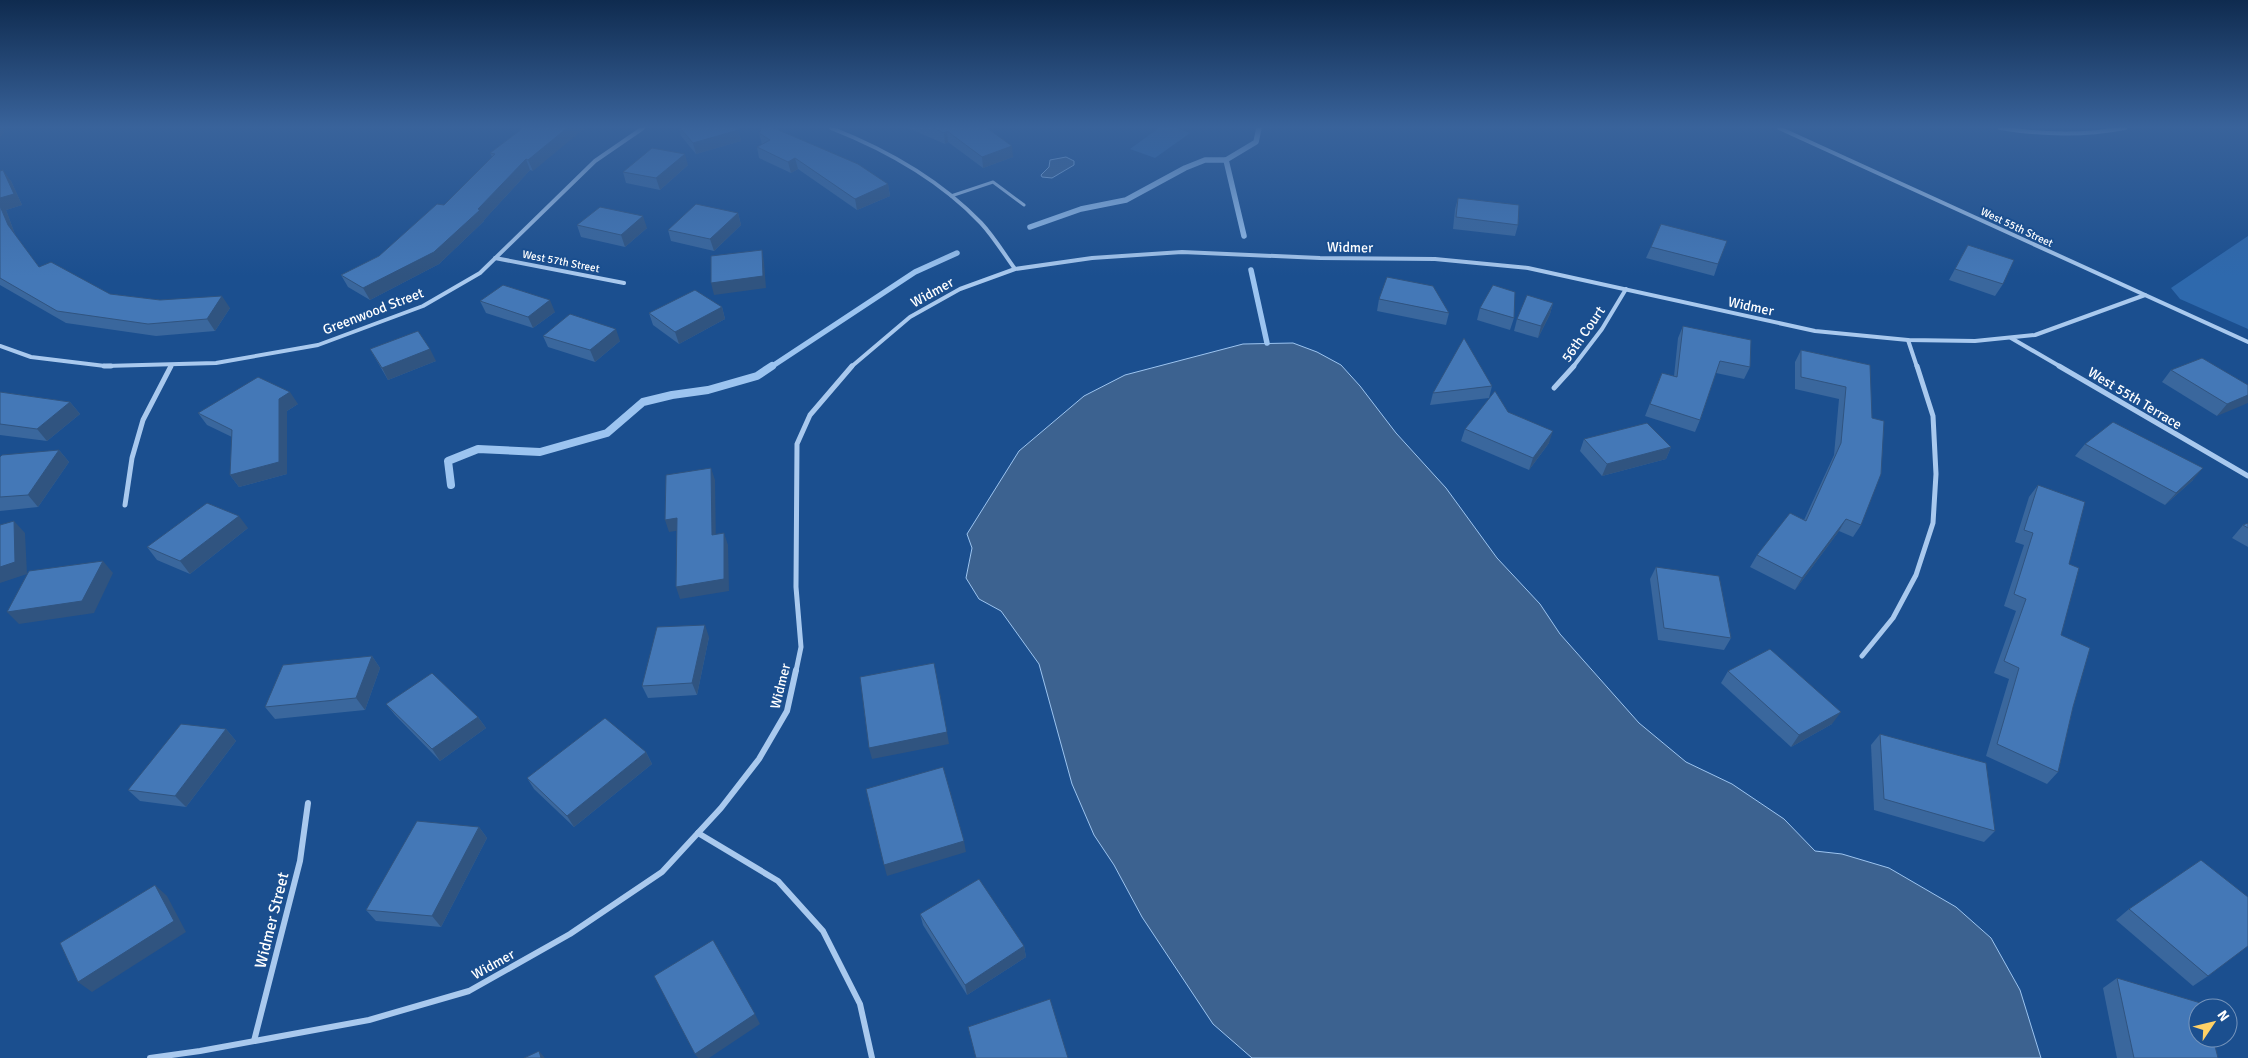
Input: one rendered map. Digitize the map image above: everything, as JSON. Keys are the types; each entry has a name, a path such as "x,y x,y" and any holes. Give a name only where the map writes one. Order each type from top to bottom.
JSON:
{"street":[{"name":"Greenwood Street","path":"0,346 31,357 105,366 216,363 318,345 423,306 480,273 578,177"},
{"path":"928,177 983,225 1015,269"},
{"name":"West 55th Street","path":"1887,177 2248,342"},
{"name":"Widmer","path":"150,1058 369,1020 469,991 570,934 662,872 721,808 759,759 787,711 801,647 796,587 796,453 797,444 810,415 854,362 910,317 960,289 1015,269 1092,258 1182,252 1434,259 1528,268 1815,331 1908,340 1975,341 2036,335 2145,295"},
{"name":"West 57th Street","path":"495,258 624,283"},
{"name":"56th Court","path":"1554,388 1577,366 1626,289"},
{"name":"West 55th Terrace","path":"2011,338 2248,476"},
{"path":"1862,656 1898,609 1916,575 1933,523 1936,474 1933,416 1908,340"},
{"path":"125,505 132,458 143,420 171,365"},
{"name":"Widmer Street","path":"254,1041 300,862 308,803"},
{"path":"698,833 778,881 823,931 860,1004 872,1058"}],"lane":[{"path":"951,196 993,182 1024,205"}],"shaded area":[{"path":"2248,236 2248,329 2180,299 2171,288"},
{"path":"1293,343 1317,352 1341,365 1360,386 1396,433 1446,488 1497,558 1540,604 1560,634 1639,723 1686,762 1732,784 1784,819 1815,851 1842,854 1889,868 1956,907 1991,938 2020,990 2041,1058 1252,1058 1213,1024 1142,917 1114,865 1094,835 1072,784 1039,664 1001,611 979,599 966,578 972,548 967,534 1019,451 1084,396 1125,375 1243,344"}],"building":[{"path":"0,177 6,177 14,194 0,198"},
{"path":"472,177 508,177 478,209 480,210 434,252 363,288 341,275 379,256 437,204 444,205"},
{"path":"823,177 878,177 888,184 855,199"},
{"path":"1458,198 1519,205 1518,225 1456,217"},
{"path":"696,204 738,213 710,239 668,230"},
{"path":"0,206 8,225 39,267 51,262 110,294 160,300 222,296 207,319 148,324 57,311 0,278"},
{"path":"600,207 643,216 621,235 577,225"},
{"path":"1661,224 1727,241 1718,264 1651,247"},
{"path":"1968,245 2014,260 2003,284 1955,269"},
{"path":"762,250 763,276 711,283 711,256"},
{"path":"1387,277 1433,286 1449,313 1379,299"},
{"path":"503,285 550,300 528,317 480,301"},
{"path":"1493,285 1515,292 1514,318 1480,308"},
{"path":"695,290 722,307 675,332 649,313"},
{"path":"1527,295 1553,303 1541,326 1517,319"},
{"path":"570,314 616,329 590,350 543,336"},
{"path":"1683,326 1751,340 1750,367 1720,361 1700,420 1650,404 1662,373 1677,377"},
{"path":"418,331 430,349 382,368 370,349"},
{"path":"1464,338 1492,386 1433,393"},
{"path":"1801,350 1870,365 1872,418 1884,421 1881,474 1861,525 1846,519 1802,578 1757,555 1790,513 1806,521 1841,443 1846,387 1801,377"},
{"path":"2202,358 2248,385 2248,395 2227,404 2171,370"},
{"path":"258,377 290,392 279,399 279,462 230,475 232,430 198,413"},
{"path":"1495,391 1508,412 1553,431 1533,458 1465,429"},
{"path":"0,392 70,402 37,429 0,424"},
{"path":"2113,422 2203,468 2176,493 2085,444"},
{"path":"1647,423 1671,447 1607,464 1584,439"},
{"path":"59,450 28,495 0,497 0,457 2,455"},
{"path":"711,468 712,535 724,533 724,579 676,587 677,518 665,520 666,475"},
{"path":"2038,485 2085,502 2069,564 2079,568 2061,635 2090,648 2073,707 2058,772 1997,744 2019,668 2004,661 2026,599 2014,594 2033,533 2024,530"},
{"path":"207,503 239,516 180,561 147,547"},
{"path":"14,521 15,562 0,567 0,525"},
{"path":"103,561 82,601 7,612 29,571"},
{"path":"1656,567 1719,576 1731,638 1664,628"},
{"path":"705,625 692,683 642,686 657,627"},
{"path":"1770,649 1841,712 1799,735 1728,671"},
{"path":"372,656 356,698 265,707 283,665"},
{"path":"934,663 947,732 869,748 860,677"},
{"path":"432,673 478,717 432,749 386,704"},
{"path":"605,718 646,752 567,816 527,778"},
{"path":"181,724 226,729 175,796 128,790"},
{"path":"1880,734 1986,763 1995,831 1884,799"},
{"path":"943,767 964,841 884,865 866,789"},
{"path":"417,821 479,827 432,916 366,910"},
{"path":"2201,860 2248,897 2248,946 2208,976 2129,909"},
{"path":"979,879 1024,946 965,985 920,914"},
{"path":"155,885 174,921 78,982 60,943"},
{"path":"713,940 755,1014 695,1054 654,976"},
{"path":"2117,978 2188,999 2188,1048 2216,1048 2218,1058 2134,1058"},
{"path":"1050,999 1068,1058 976,1058 968,1027"},
{"path":"539,1051 541,1058 524,1058"}],"waterway":[{"path":"1030,227 1081,209 1126,200 1168,177"},
{"path":"1230,177 1244,236"},
{"path":"771,367 915,272 957,253"},
{"path":"1251,270 1267,343"},
{"path":"451,485 448,461 478,449 540,452 607,433 643,402 672,395 708,390 757,376 772,366"}]}
